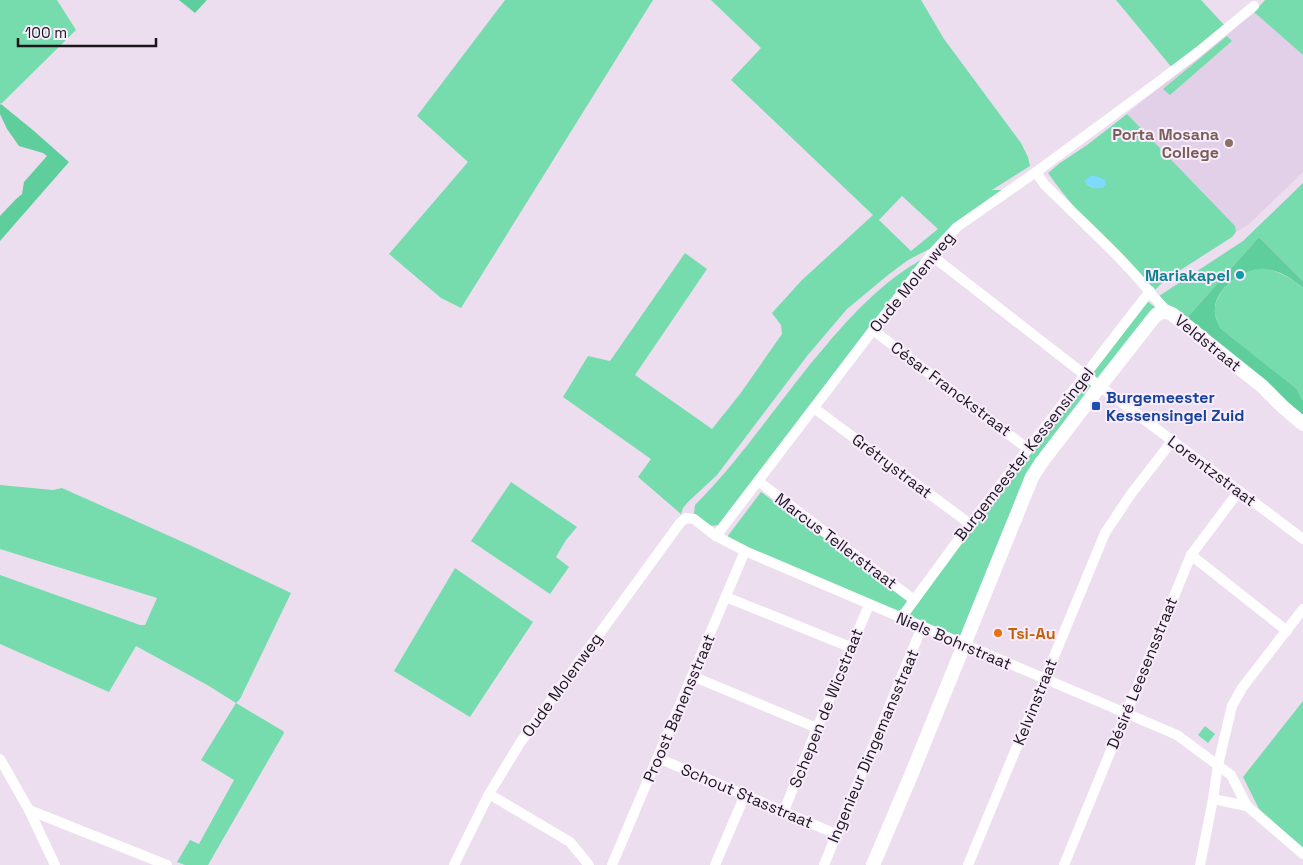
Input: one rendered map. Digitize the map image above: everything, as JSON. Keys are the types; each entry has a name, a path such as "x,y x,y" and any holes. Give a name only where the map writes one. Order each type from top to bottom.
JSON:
{"street":[{"name":"Oude Molenweg","path":"716,536 931,255 957,227 1036,172 1191,57 1254,6"},
{"name":"Veldstraat","path":"1036,172 1044,184 1150,291 1163,307 1164,312 1172,314 1244,371 1303,424"},
{"name":"Lorentzstraat","path":"931,255 1085,375 1303,539"},
{"name":"Burgemeester Kessensingel","path":"901,618 970,524 1150,291"},
{"name":"Burgemeester Kessensingel","path":"873,865 1032,478 1041,463 1155,316 1164,312"},
{"name":"César Franckstraat","path":"873,330 1028,449"},
{"name":"Grétrystraat","path":"814,408 970,524"},
{"name":"Kelvinstraat","path":"968,865 1105,533 1131,494 1172,440"},
{"name":"Marcus Tellerstraat","path":"758,481 914,600"},
{"name":"Désiré Leesensstraat","path":"1064,865 1191,556 1239,491"},
{"name":"Oude Molenweg","path":"454,865 489,794 520,742 680,523 688,518"},
{"name":"Niels Bohrstraat","path":"688,518 697,521 716,536 745,552 1177,735 1231,775 1246,806"},
{"name":"Proost Banensstraat","path":"612,865 745,552"},
{"path":"1191,556 1287,631"},
{"path":"726,597 850,648"},
{"name":"Schepen de Wicstraat","path":"784,811 869,605"},
{"path":"1200,865 1218,765 1229,714 1235,699 1303,609"},
{"name":"Ingenieur Dingemansstraat","path":"824,865 922,627"},
{"path":"692,676 817,728"},
{"name":"Schout Stasstraat","path":"658,758 836,834"},
{"path":"0,760 29,810 55,865"},
{"path":"489,794 570,842 586,863"},
{"path":"715,865 745,795"},
{"path":"1213,799 1246,806 1303,854"},
{"path":"29,810 167,865"}],"shaded area":[{"name":"Porta Mosana College","path":"1255,8 1303,53 1303,172 1248,225 1236,232 1234,226 1127,114"}],"green space":[{"path":"0,0 57,0 76,30 1,104 0,103"},
{"path":"179,0 207,0 195,13"},
{"path":"505,0 653,0 461,308 441,298 389,254 468,162 417,116"},
{"path":"711,0 921,0 944,39 1021,143 1030,166 992,190 1003,190 935,246 908,260 847,309 807,356 717,475 688,502 681,514 638,477 651,459 563,397 588,356 610,361 685,253 707,269 635,375 712,429 740,394 782,334 781,325 772,313 802,280 873,215 731,80 761,48","holes":["902,196 938,229 911,251 879,220"]},
{"path":"1116,0 1201,0 1226,27 1173,69"},
{"path":"1265,0 1303,0 1303,55 1254,12"},
{"path":"1227,36 1232,41 1170,95 1163,89"},
{"path":"1,104 69,162 0,241 0,216 22,194 24,182 47,156 19,146 7,129 0,114"},
{"path":"1127,114 1235,226 1236,232 1232,237 1165,280 1155,290 1085,219 1048,173","holes":["1091,176 1104,187 1093,188 1085,181"]},
{"path":"1303,183 1303,281 1259,237 1185,320 1159,296 1243,241"},
{"path":"1259,237 1303,281 1303,288 1290,278 1275,271 1257,269 1249,271 1232,280 1220,294 1216,301 1216,317 1220,328 1297,389 1303,400 1303,415 1185,320"},
{"path":"928,256 720,525 709,526 694,514 695,505 730,466 811,363 839,331 886,284 913,264"},
{"path":"1264,268 1285,276 1303,288 1303,400 1297,389 1220,328 1216,316 1216,303 1222,291 1232,281 1243,273"},
{"path":"1147,301 1156,308 1099,381 1090,374"},
{"path":"1086,380 1095,387 1043,457 962,640 906,617"},
{"path":"511,482 577,527 566,540 556,557 569,567 550,594 471,541"},
{"path":"0,485 53,490 62,488 291,593 240,699 236,703 136,646 109,692 0,644 0,575 140,625 145,625 157,598 0,549"},
{"path":"761,492 909,600 900,614 739,546 727,537"},
{"path":"455,568 533,622 470,717 394,671"},
{"path":"1303,701 1303,848 1259,809 1243,777"},
{"path":"236,703 284,733 208,865 185,865 177,862 190,840 199,844 234,780 201,760"},
{"path":"1205,726 1215,734 1208,743 1198,735"}],"water":[{"path":"1090,176 1096,176 1105,180 1106,185 1100,188 1092,187 1085,181"}],"place":[{"name":"Porta Mosana College","path":"1229,143"},
{"name":"Mariakapel","path":"1240,275"},
{"name":"Burgemeester Kessensingel Zuid","path":"1096,406"},
{"name":"Tsi-Au","path":"998,633"}]}
